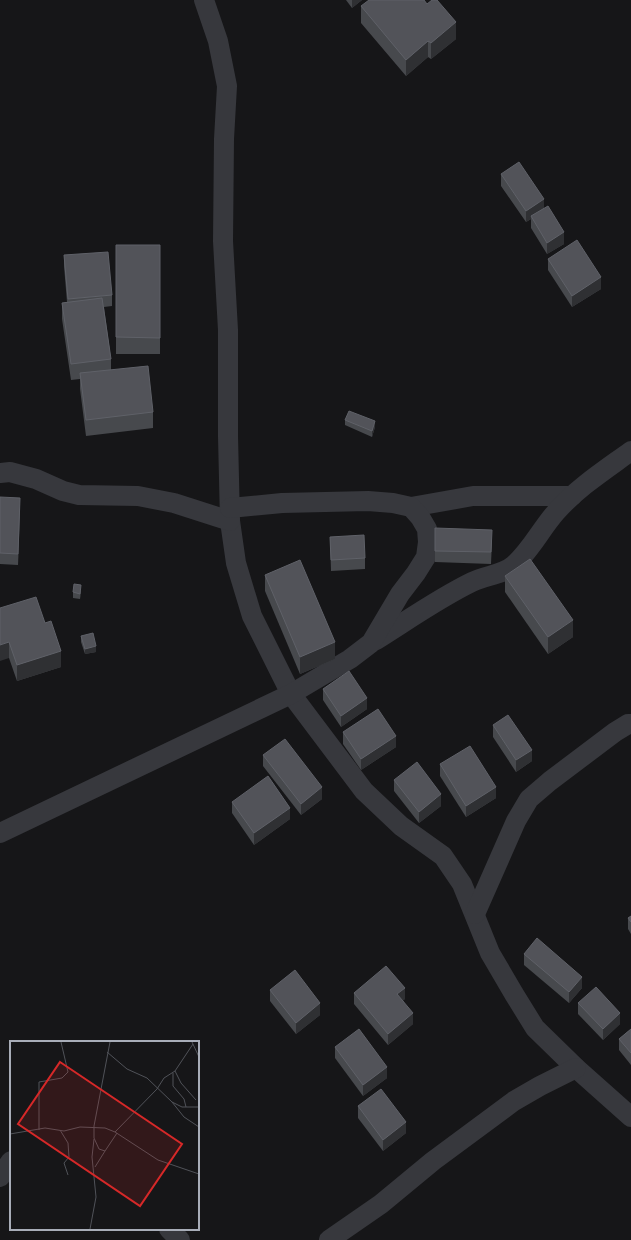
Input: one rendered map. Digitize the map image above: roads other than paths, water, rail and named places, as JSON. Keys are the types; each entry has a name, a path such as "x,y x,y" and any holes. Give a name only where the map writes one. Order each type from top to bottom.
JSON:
{"street":[{"path":"204,0 218,41 227,86 224,139 223,241 228,330 230,515 236,563 252,616 278,671 291,694 364,791 400,826 443,856 462,884 490,953 535,1028 576,1068 631,1117"},
{"path":"0,833 291,694 350,659 371,643 419,612 474,581 499,573 513,566 525,554 555,513 572,496 631,451"},
{"path":"0,473 10,472 36,479 63,491 79,495 138,496 230,515 282,503 368,501 411,506 473,496 572,496"},
{"path":"371,643 400,594 426,557 428,542 427,529 411,506"},
{"path":"475,914 516,821 529,800 550,781 615,732 628,724 631,724"},
{"path":"329,1240 381,1204 433,1161 514,1101 576,1068"},
{"path":"0,1177 10,1162"},
{"path":"170,1230 180,1240"}]}
